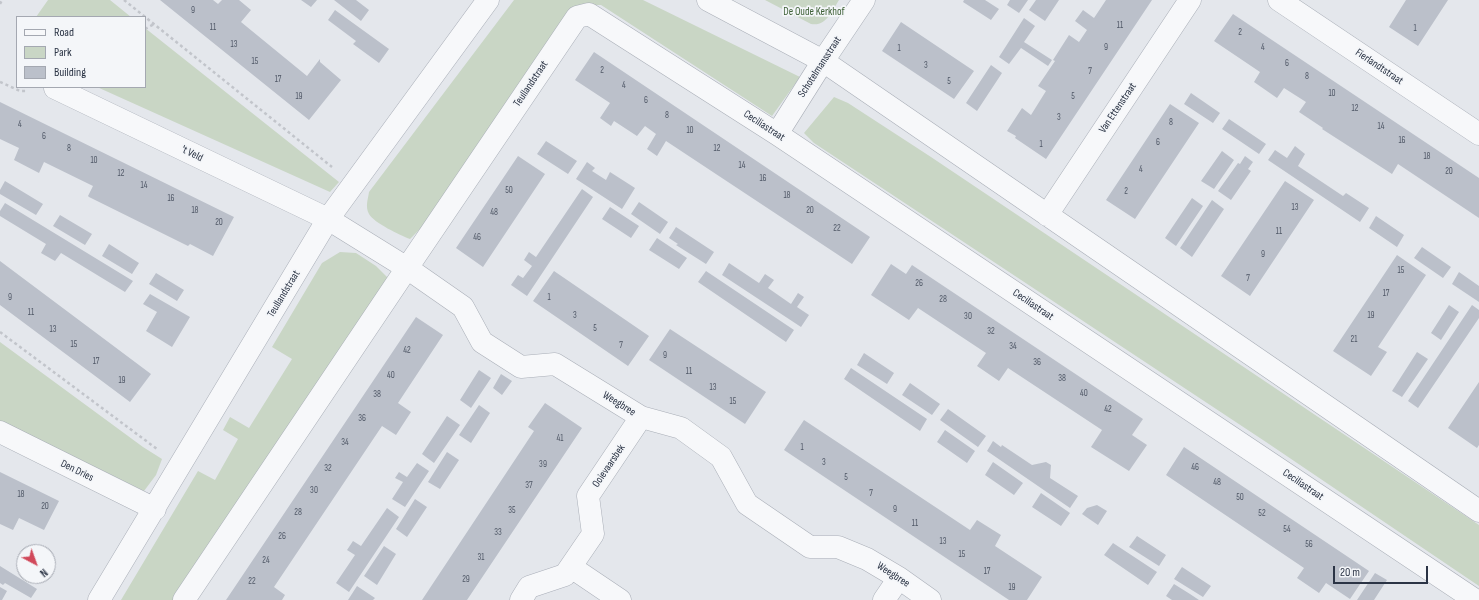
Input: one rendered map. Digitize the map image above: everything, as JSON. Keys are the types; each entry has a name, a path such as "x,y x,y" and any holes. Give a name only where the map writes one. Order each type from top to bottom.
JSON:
{"street":[{"name":"Teullandstraat","path":"99,600 328,220 488,0"},
{"path":"708,0 823,61 1047,215 1478,507"},
{"name":"Schotelmansstraat","path":"778,134 823,61 864,0"},
{"name":"Van Ettenstraat","path":"1047,215 1190,0"},
{"name":"Fierlandtstraat","path":"1279,0 1479,134"},
{"name":"Teullandstraat","path":"184,600 406,268 577,17 589,14"},
{"name":"Ceciliastraat","path":"589,14 778,134 1475,600"},
{"name":"'t Veld","path":"56,88 328,220"},
{"name":"Weegbree","path":"328,220 406,268 463,307 482,342 521,367 555,364 642,417 681,428 721,457 747,504 810,548 838,547 867,558 930,600"},
{"name":"Ooievaarsbek","path":"521,600 529,587 566,575 593,534 588,496 642,417"},
{"name":"Den Dries","path":"0,432 155,509"},
{"path":"571,567 620,600"},
{"path":"884,600 899,578"}],"path":[{"path":"0,4 2,0"},
{"path":"124,0 144,16"},
{"path":"146,18 354,185"},
{"path":"146,29 154,24"},
{"path":"0,332 180,466"}],"green space":[{"path":"48,0 110,0 130,16 37,16"},
{"path":"514,0 643,0 800,77 772,116 601,5 583,5 422,227 410,239 400,235 376,221 369,214 367,206 369,192"},
{"name":"De Oude Kerkhof","path":"765,0 839,0 825,21 811,24"},
{"path":"146,29 339,182 330,192 99,88 146,88"},
{"path":"834,97 848,103 931,157 1479,525 1479,586 1266,442 814,143 804,133"},
{"path":"340,252 356,253 376,266 395,285 180,600 121,600 198,471 215,480 238,439 223,430 230,417 249,428 292,359 272,347 322,263"},
{"path":"0,342 143,447 162,459 156,475 144,491 0,422"}],"building":[{"path":"160,0 213,0 218,4 222,0 239,0 251,10 241,22 307,76 320,59 320,62 341,80 309,120"},
{"path":"301,0 317,0 311,7"},
{"path":"334,0 356,0 369,10 361,21"},
{"path":"964,0 985,0 999,9 991,20 963,2"},
{"path":"1010,0 1028,0 1019,13 1007,5"},
{"path":"1036,0 1059,0 1045,21 1029,10"},
{"path":"1106,0 1152,0 1046,159 1007,131 1022,108 1031,115 1046,91 1038,86 1055,61 1053,60 1069,35 1079,42 1087,30 1075,21 1083,10 1094,18"},
{"path":"1406,0 1448,0 1418,46 1389,27"},
{"path":"335,10 389,49 379,63 353,44 356,41 328,20"},
{"path":"1233,14 1479,178 1479,218 1398,164 1392,174 1322,129 1323,128 1299,112 1306,102 1284,88 1277,98 1254,82 1260,72 1214,41"},
{"path":"1024,18 1035,26 1024,42 1052,60 1048,66 1021,48 1009,64 999,57"},
{"path":"901,22 974,71 954,99 882,51"},
{"path":"594,52 870,237 852,264 666,141 657,156 647,149 656,134 645,126 637,136 614,121 611,126 600,118 610,103 575,80"},
{"path":"991,65 1002,73 977,111 966,103"},
{"path":"1191,93 1220,113 1213,123 1184,104"},
{"path":"0,102 234,217 213,256 190,244 188,246 89,197 88,196 93,186 44,162 39,173 14,160 19,148 0,139"},
{"path":"1170,104 1199,123 1135,219 1106,200"},
{"path":"1229,119 1266,144 1259,154 1222,129"},
{"path":"546,141 577,161 568,174 537,154"},
{"path":"1295,146 1305,154 1298,166 1343,196 1346,193 1369,208 1360,222 1268,160 1275,150 1287,158"},
{"path":"1222,151 1234,160 1214,189 1201,181"},
{"path":"518,156 545,174 483,267 456,248"},
{"path":"1245,156 1253,162 1248,169 1251,171 1231,200 1218,191 1238,163 1240,164"},
{"path":"587,162 595,168 592,171 606,180 610,172 635,188 622,209 576,179"},
{"path":"5,181 43,204 36,215 0,194 0,190"},
{"path":"1285,181 1314,200 1250,296 1221,276"},
{"path":"582,189 593,197 527,296 511,285 518,275 523,278 532,266 524,260 529,252 536,257"},
{"path":"1192,198 1203,206 1176,246 1165,238"},
{"path":"1212,200 1224,209 1192,257 1180,248"},
{"path":"639,202 668,222 660,234 631,214"},
{"path":"5,203 133,281 125,292 61,253 55,261 41,253 46,244 0,216 0,211"},
{"path":"610,207 639,226 631,238 602,219"},
{"path":"60,215 92,234 85,245 53,226"},
{"path":"1376,216 1404,235 1397,247 1369,228"},
{"path":"676,227 714,252 706,264 676,245 678,244 669,238"},
{"path":"657,238 687,258 679,269 649,250"},
{"path":"109,244 139,263 132,274 102,256"},
{"path":"1422,247 1451,267 1443,278 1414,258"},
{"path":"1397,255 1426,275 1378,347 1387,352 1371,376 1333,351"},
{"path":"0,261 151,374 130,402 0,305"},
{"path":"729,263 759,283 765,274 774,280 768,288 791,304 798,293 804,297 797,307 809,315 801,327 722,275"},
{"path":"891,264 906,274 912,265 1143,419 1132,435 1147,445 1129,471 1091,447 1102,430 1008,368 999,381 977,366 986,353 918,308 909,320 871,295"},
{"path":"554,271 649,336 628,366 533,301"},
{"path":"706,271 794,330 786,342 698,282"},
{"path":"1459,272 1479,286 1479,302 1452,284"},
{"path":"156,273 184,290 177,301 149,284"},
{"path":"150,294 190,317 172,347 146,331 157,312 143,304"},
{"path":"1449,305 1459,312 1441,340 1431,333"},
{"path":"1472,305 1479,310 1479,318 1418,408 1408,401"},
{"path":"416,317 443,335 398,403 411,412 396,435 382,426 274,587 285,595 282,600 226,600"},
{"path":"670,329 766,392 745,424 649,360"},
{"path":"1417,352 1428,359 1402,397 1392,391"},
{"path":"864,353 894,373 887,384 857,365"},
{"path":"851,368 927,419 920,431 844,379"},
{"path":"479,370 491,378 471,408 460,400"},
{"path":"501,374 512,381 502,395 493,388"},
{"path":"1479,382 1479,445 1477,448 1448,428"},
{"path":"910,383 940,404 932,415 902,395"},
{"path":"545,403 582,428 467,600 422,600 534,431 528,427"},
{"path":"479,405 490,413 471,443 459,435"},
{"path":"948,409 986,436 978,447 940,420"},
{"path":"447,416 460,425 434,463 422,454"},
{"path":"804,420 970,530 977,520 1001,535 995,546 1042,577 1027,600 1009,600 784,450"},
{"path":"945,430 975,451 967,463 937,442"},
{"path":"993,441 1001,447 1002,445 1032,465 1046,462 1051,465 1050,478 1078,496 1070,508 987,451"},
{"path":"1184,447 1369,571 1350,599 1326,583 1319,593 1297,578 1304,568 1166,475"},
{"path":"447,452 459,460 440,489 428,482"},
{"path":"993,462 1023,483 1014,495 985,475"},
{"path":"417,463 429,471 405,507 392,499 403,482 395,478 399,472 407,477"},
{"path":"0,472 59,501 44,530 19,518 13,530 0,524"},
{"path":"1041,493 1070,513 1061,526 1032,507"},
{"path":"415,499 427,507 407,537 396,529"},
{"path":"1097,505 1107,511 1098,525 1082,514 1087,508"},
{"path":"387,508 399,517 349,592 336,583 355,555 347,550 353,541 361,546"},
{"path":"1137,536 1166,555 1159,566 1129,547"},
{"path":"1113,543 1157,572 1148,585 1104,555"},
{"path":"384,546 396,554 377,585 364,576"},
{"path":"0,566 16,576 16,584 29,584 37,589 31,598 5,583 3,585 0,583"},
{"path":"1182,567 1211,586 1203,597 1174,579"},
{"path":"1375,573 1387,580 1374,600 1357,600"},
{"path":"1174,584 1199,600 1172,600 1166,596"},
{"path":"357,586 375,598 373,600 348,600"},
{"path":"0,587 7,591 2,600 0,600"}]}
